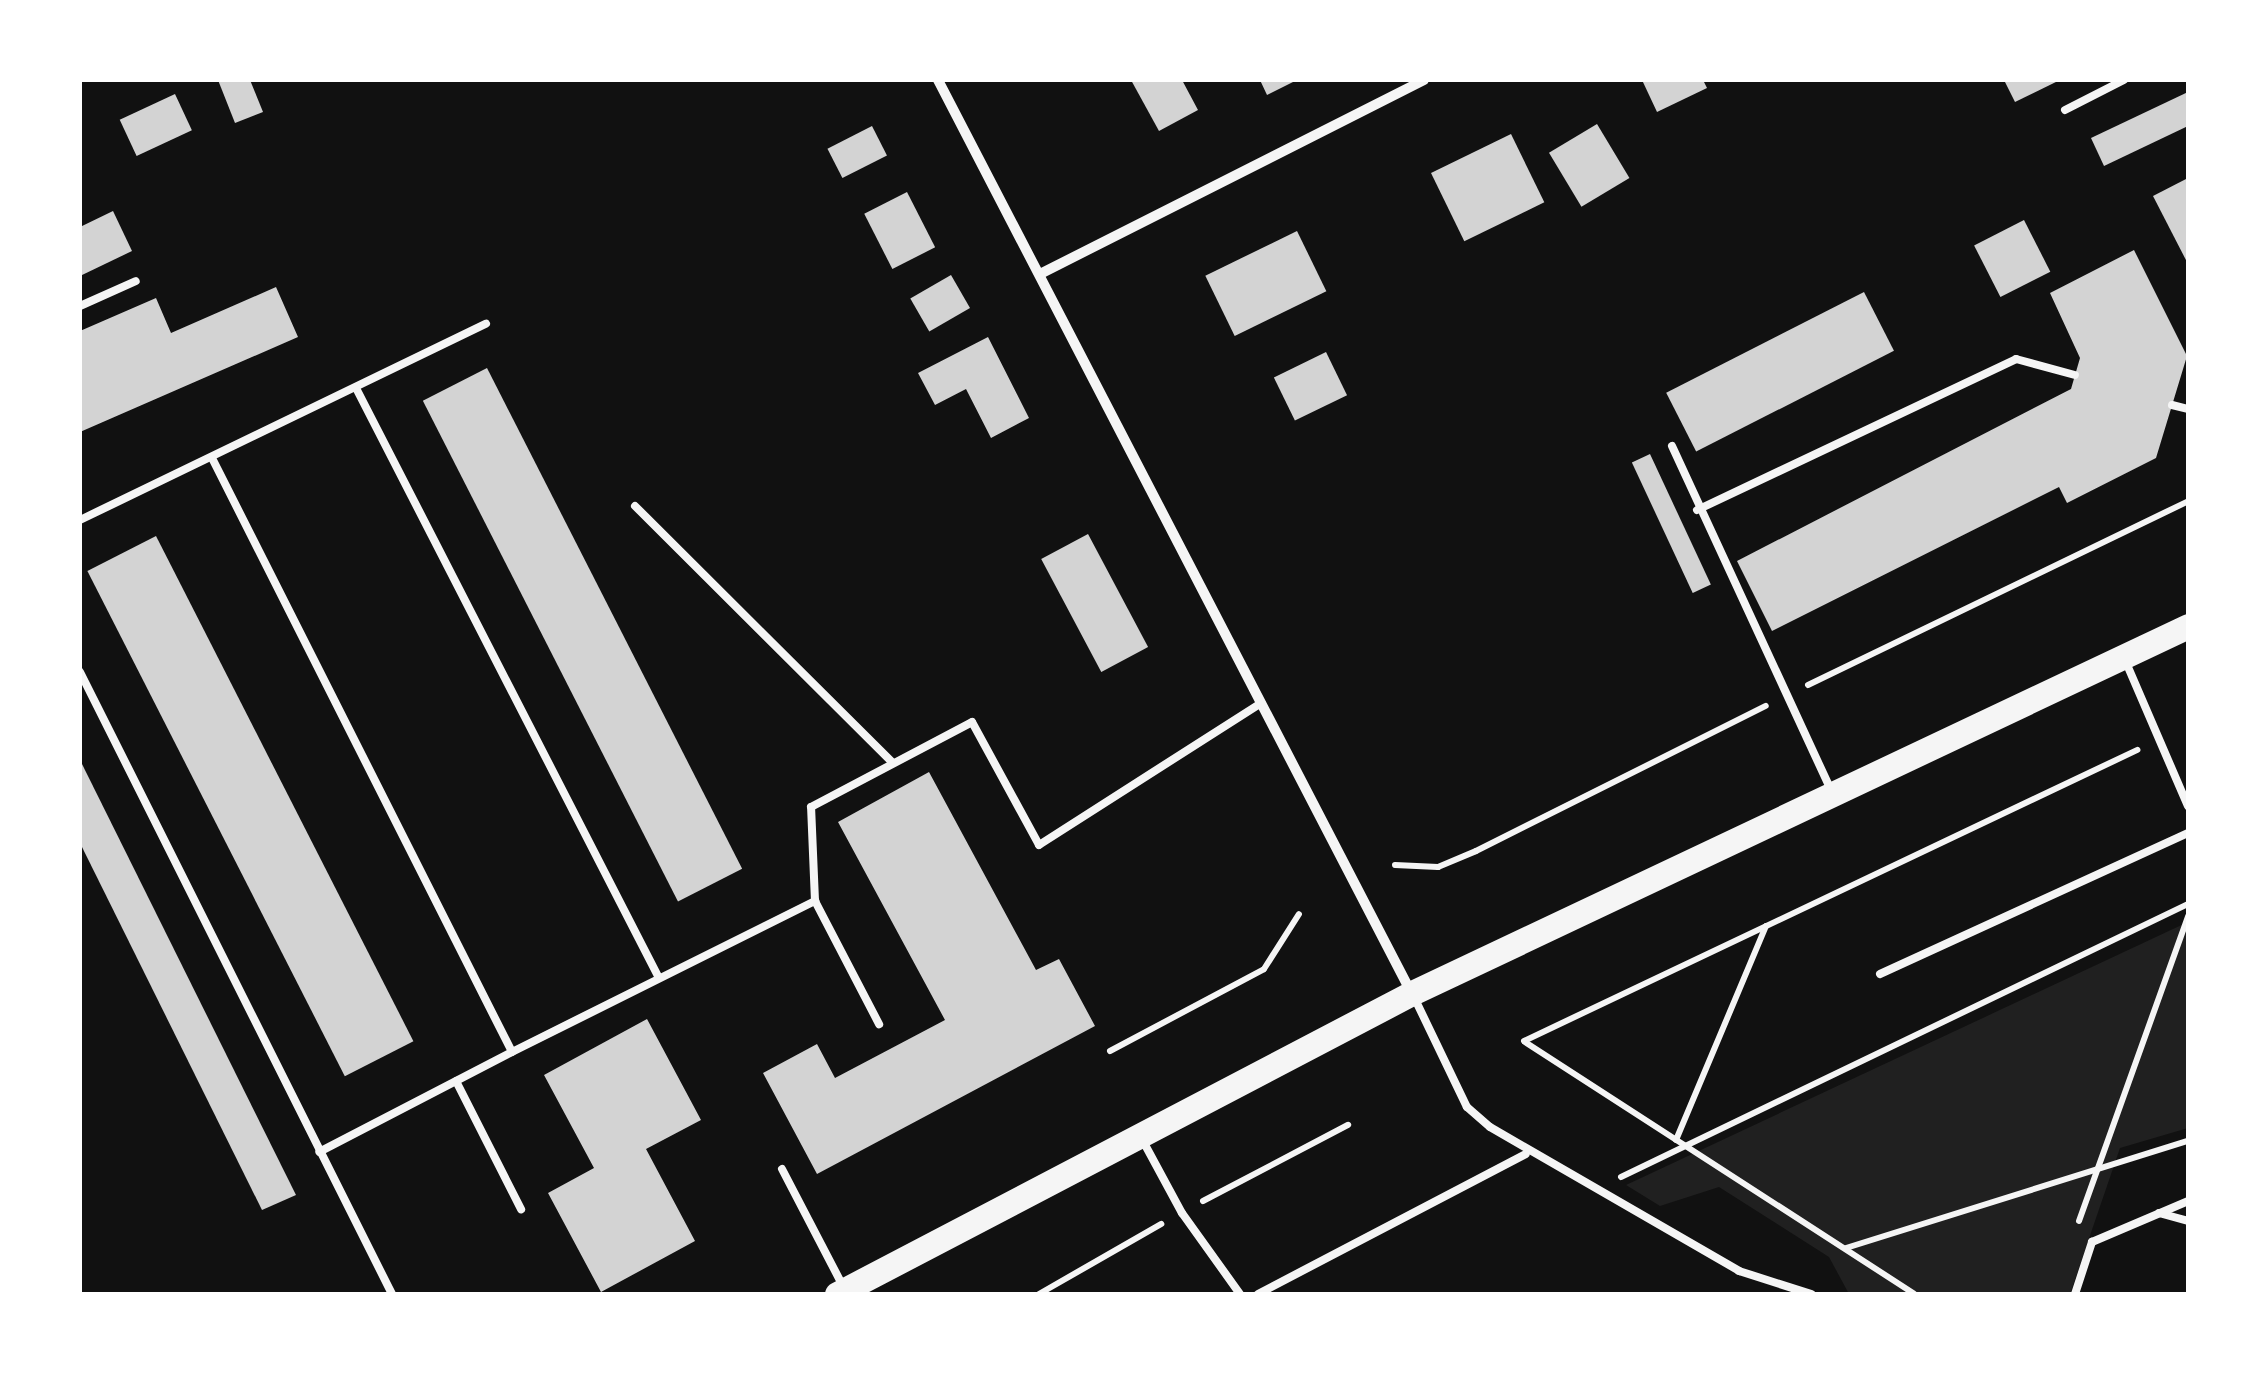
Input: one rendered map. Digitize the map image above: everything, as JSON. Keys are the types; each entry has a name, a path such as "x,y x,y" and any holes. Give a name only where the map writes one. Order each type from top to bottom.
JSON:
{"main road":[{"path":"841,1292 1412,993 2188,626"}],"street":[{"path":"938,80 1412,993"},
{"path":"1040,274 1424,80"}],"lane":[{"path":"2065,110 2124,80"},
{"path":"80,306 136,280"},
{"path":"80,520 486,324"},
{"path":"1698,510 2016,359 2075,375"},
{"path":"356,388 659,978"},
{"path":"2172,404 2188,409"},
{"path":"1672,446 1698,510 1833,794"},
{"path":"212,458 512,1052"},
{"path":"635,506 893,763"},
{"path":"2123,656 2156,741 2188,806"},
{"path":"80,672 392,1294"},
{"path":"879,1024 816,901 812,807 972,722 1039,845 1262,703"},
{"path":"1880,974 2188,833"},
{"path":"320,1152 816,901"},
{"path":"1412,993 1467,1107 1526,1154 1738,1271 1811,1294"},
{"path":"456,1081 521,1209"},
{"path":"1141,1137 1182,1212 1240,1294"},
{"path":"1258,1294 1526,1154"},
{"path":"782,1169 841,1292"},
{"path":"2074,1294 2092,1242 2188,1201"},
{"path":"2159,1212 2188,1222"}],"path":[{"path":"1394,865 1438,866 1476,850 2188,500"},
{"path":"1914,1294 1524,1041 2156,741"},
{"path":"1595,1190 2188,904"},
{"path":"1110,1051 1264,969 1299,914"},
{"path":"2073,1239 2188,916"},
{"path":"1676,1140 1766,926"},
{"path":"1844,1248 2188,1141"}],"shaded area":[{"path":"2188,922 2188,1128 2120,1148 2070,1294 1849,1294 1829,1257 1719,1187 1660,1206 1626,1185"}],"building":[{"path":"218,80 250,80 263,112 235,123"},
{"path":"1131,80 1182,80 1198,110 1159,131"},
{"path":"1260,80 1297,80 1267,95"},
{"path":"1642,80 1703,80 1707,88 1657,112"},
{"path":"2004,80 2060,80 2015,102"},
{"path":"2188,92 2188,126 2104,166 2091,138"},
{"path":"175,94 192,130 137,156 120,120"},
{"path":"1597,124 1629,178 1581,207 1549,153"},
{"path":"872,126 887,155 842,178 827,149"},
{"path":"1511,134 1544,202 1464,241 1431,173"},
{"path":"2188,178 2188,264 2153,196"},
{"path":"907,192 935,247 892,269 864,214"},
{"path":"113,211 132,251 80,276 80,227"},
{"path":"2024,220 2050,272 2000,297 1974,245"},
{"path":"1297,231 1326,291 1235,336 1205,276"},
{"path":"2134,250 2187,356 2156,458 2067,503 2059,487 1772,631 1737,561 2071,389 2080,358 2050,293"},
{"path":"951,275 970,308 929,331 910,298"},
{"path":"276,287 298,337 80,432 80,331 156,298 171,333"},
{"path":"1864,292 1894,351 1696,452 1666,393"},
{"path":"988,337 1029,418 991,438 966,389 935,405 918,373"},
{"path":"1326,352 1347,395 1295,421 1274,377"},
{"path":"487,368 742,869 678,901 423,401"},
{"path":"1650,454 1711,585 1693,593 1632,462"},
{"path":"1088,534 1148,647 1101,672 1041,559"},
{"path":"156,536 413,1041 345,1076 87,571"},
{"path":"80,760 296,1195 262,1210 80,843"},
{"path":"929,772 1036,970 1059,959 1095,1026 817,1174 763,1073 817,1044 835,1078 945,1020 838,822"},
{"path":"647,1019 701,1120 646,1149 695,1241 601,1292 548,1193 594,1168 544,1075"}]}
